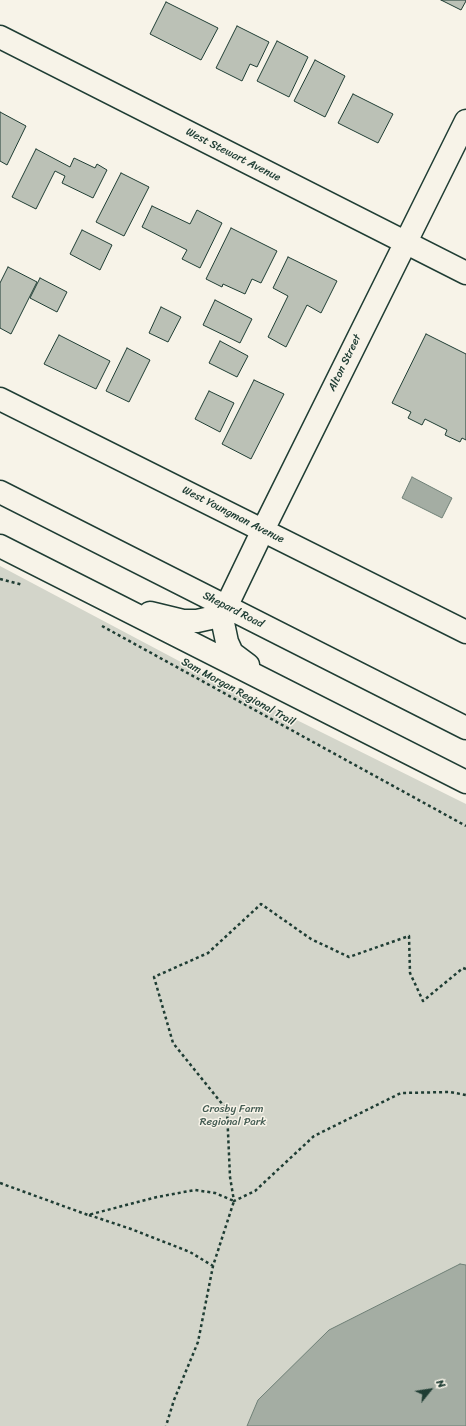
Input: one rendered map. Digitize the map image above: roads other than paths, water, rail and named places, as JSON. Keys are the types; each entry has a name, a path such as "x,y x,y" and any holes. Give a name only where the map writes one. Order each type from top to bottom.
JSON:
{"main road":[{"name":"West Stewart Avenue","path":"0,37 466,272"},
{"name":"Alton Street","path":"226,607 466,121"},
{"name":"West Youngman Avenue","path":"0,399 466,632"},
{"name":"Shepard Road","path":"0,492 466,728"},
{"path":"0,546 466,782"},
{"path":"96,595 143,612 183,621 208,619 214,617 226,607"},
{"path":"226,607 223,623 224,633 232,653 254,669 358,727"}],"park label":[{"name":"Crosby Farm Regional Park","path":"233,1115"}]}
